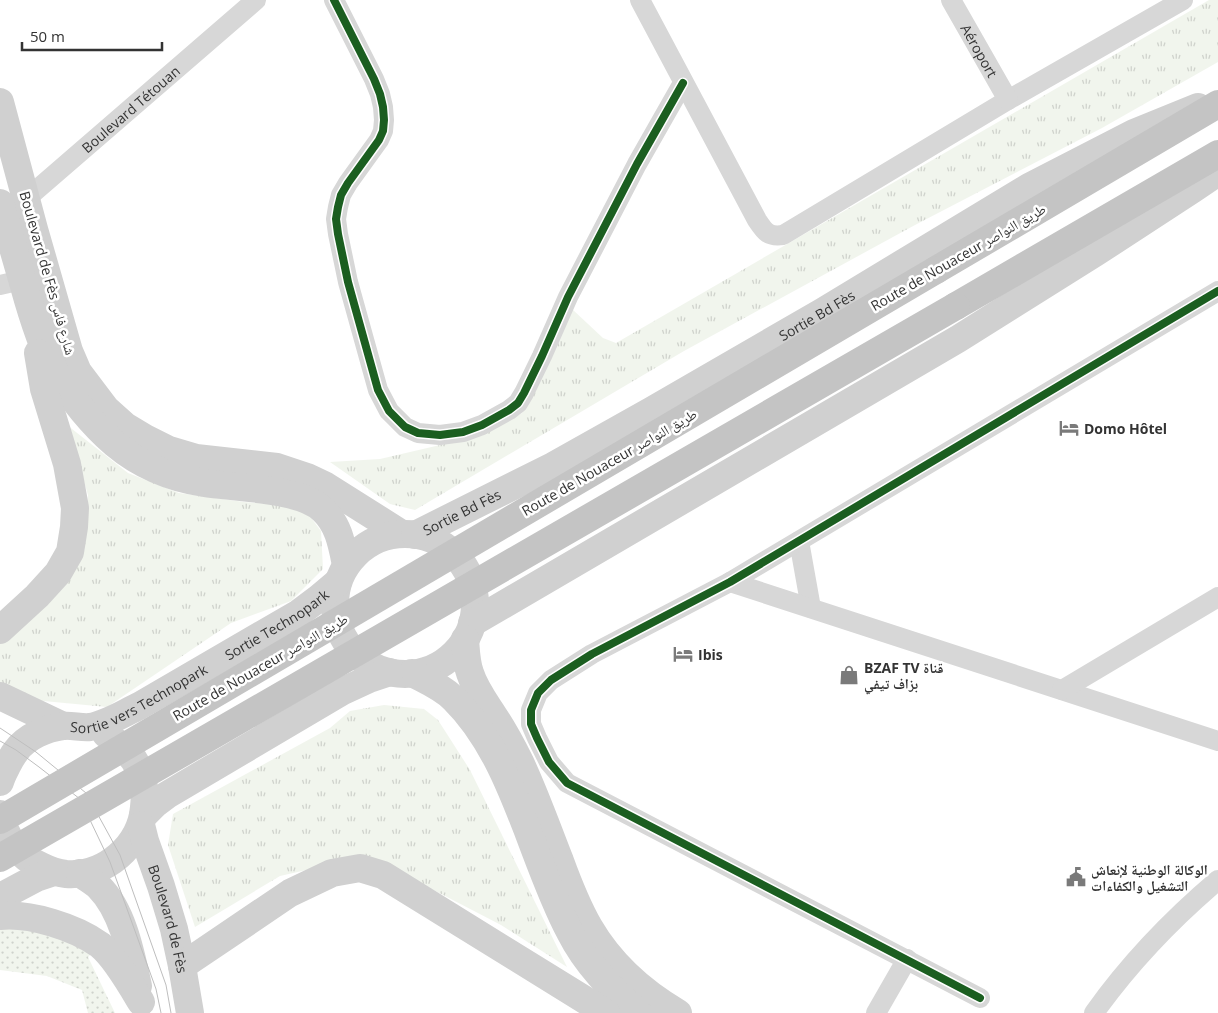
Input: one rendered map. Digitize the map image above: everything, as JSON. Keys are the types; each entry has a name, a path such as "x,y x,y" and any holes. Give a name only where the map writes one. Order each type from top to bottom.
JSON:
{"highway":[{"name":"Route de Nouaceur طريق النواصر","path":"0,820 1218,104"},
{"path":"0,858 1218,154"}],"main road":[{"name":"Sortie Bd Fès","path":"408,534 553,466 822,312 1030,187 1134,133 1218,99"},
{"name":"Boulevard de Fès شارع فاس","path":"0,102 13,201 11,282 36,326 55,370 81,409 116,445 141,462 170,476 202,483 288,494 310,501 322,509 330,518 340,536 342,574"},
{"path":"0,898 36,878 100,868 117,858 132,843 142,820 155,804 167,795 343,691 369,679 428,670 442,663 455,653 468,631 958,339 1095,253 1218,172"},
{"name":"Boulevard de Fès شارع فاس","path":"13,201 78,372 106,409 125,426 169,450 196,458 277,467 307,477 408,534"},
{"path":"0,630 37,596 58,573 70,552 74,527 75,508 67,464 44,389 39,363 36,326"},
{"path":"638,1013 611,989 570,934 552,896 503,770 476,724 454,698 437,686 401,673 374,667 360,658 349,646 340,631 335,599 342,574 354,555 365,546 389,536 408,534 434,540 450,551 463,566 472,584 474,603 468,631 466,658 475,687 508,738 520,762 570,888 588,926 628,976 658,1001 678,1013"},
{"name":"Sortie Technopark","path":"213,662 299,613 342,574"},
{"name":"Sortie vers Technopark","path":"0,778 16,750 35,735 48,729 75,727 113,719 139,706 213,662"},
{"path":"0,696 75,727 106,734 122,745 134,760 142,778 145,797 142,820"},
{"path":"0,814 3,827 15,847 32,862 67,873 99,887 113,904 133,960 143,1007"},
{"name":"Boulevard de Fès","path":"142,820 145,841 162,886 169,912 182,966 190,1013"},
{"path":"182,966 290,893 332,873 360,868 383,875 606,1013"},
{"path":"0,916 30,917 68,928 101,946 127,977 143,1007"}],"street":[{"name":"Boulevard Tétouan","path":"13,201 256,0"},
{"path":"334,0 374,79 381,100 384,120 383,131 379,140 348,183 342,195 336,219 338,234 348,282 378,390 388,411 404,427 418,433 440,435 463,432 482,425 510,410 518,403 542,356 568,297 637,164 683,83"},
{"path":"640,0 762,229 772,236 783,235 1008,100 1183,0"},
{"name":"Aéroport","path":"951,0 1008,100"},
{"path":"980,998 567,783 549,762 536,738 531,724 531,710 538,693 551,680 592,654 730,582 1218,291"},
{"path":"799,540 810,608"},
{"path":"730,582 1218,741"},
{"path":"1062,690 1218,597"},
{"path":"1094,1013 1108,993 1152,942 1218,880"},
{"path":"876,1013 907,959"}],"green space":[{"path":"1209,0 1218,0 1218,62 1102,128 915,225 684,351 415,510 390,504 330,462 380,459 483,435 522,413 572,309 603,338 616,343"},
{"path":"67,425 128,473 179,493 244,502 303,507 321,531 323,569 291,601 231,623 107,707 33,700 0,684 0,639 84,552 88,495"},
{"path":"384,705 424,709 438,720 470,770 567,967 501,925 368,856 280,876 195,927 168,845 173,814 330,728 350,711"},
{"path":"0,920 101,946 88,957 115,1013 88,1013 82,990 47,976 0,970"}],"tram line":[{"path":"0,728 36,752 86,793 120,855 166,985 171,1013"},
{"path":"0,741 16,750 80,799 110,862 156,989 161,1013"}],"cycle path":[{"path":"334,0 374,79 380,94 384,120 383,131 379,140 341,195 336,219 338,234 348,282 378,390 389,411 405,427 418,433 440,435 463,432 482,425 518,403 542,356 568,297 637,164 683,83"},
{"path":"980,998 567,783 549,762 537,738 531,724 531,710 538,693 551,680 592,654 730,582 1218,291"}],"place":[{"name":"Domo Hôtel","path":"1069,428"},
{"name":"Ibis","path":"683,654"},
{"name":"BZAF TV قناة بزاف تيفي","path":"849,675"},
{"name":"الوكالة الوطنية لإنعاش التشغيل والكفاءات","path":"1076,877"}]}
